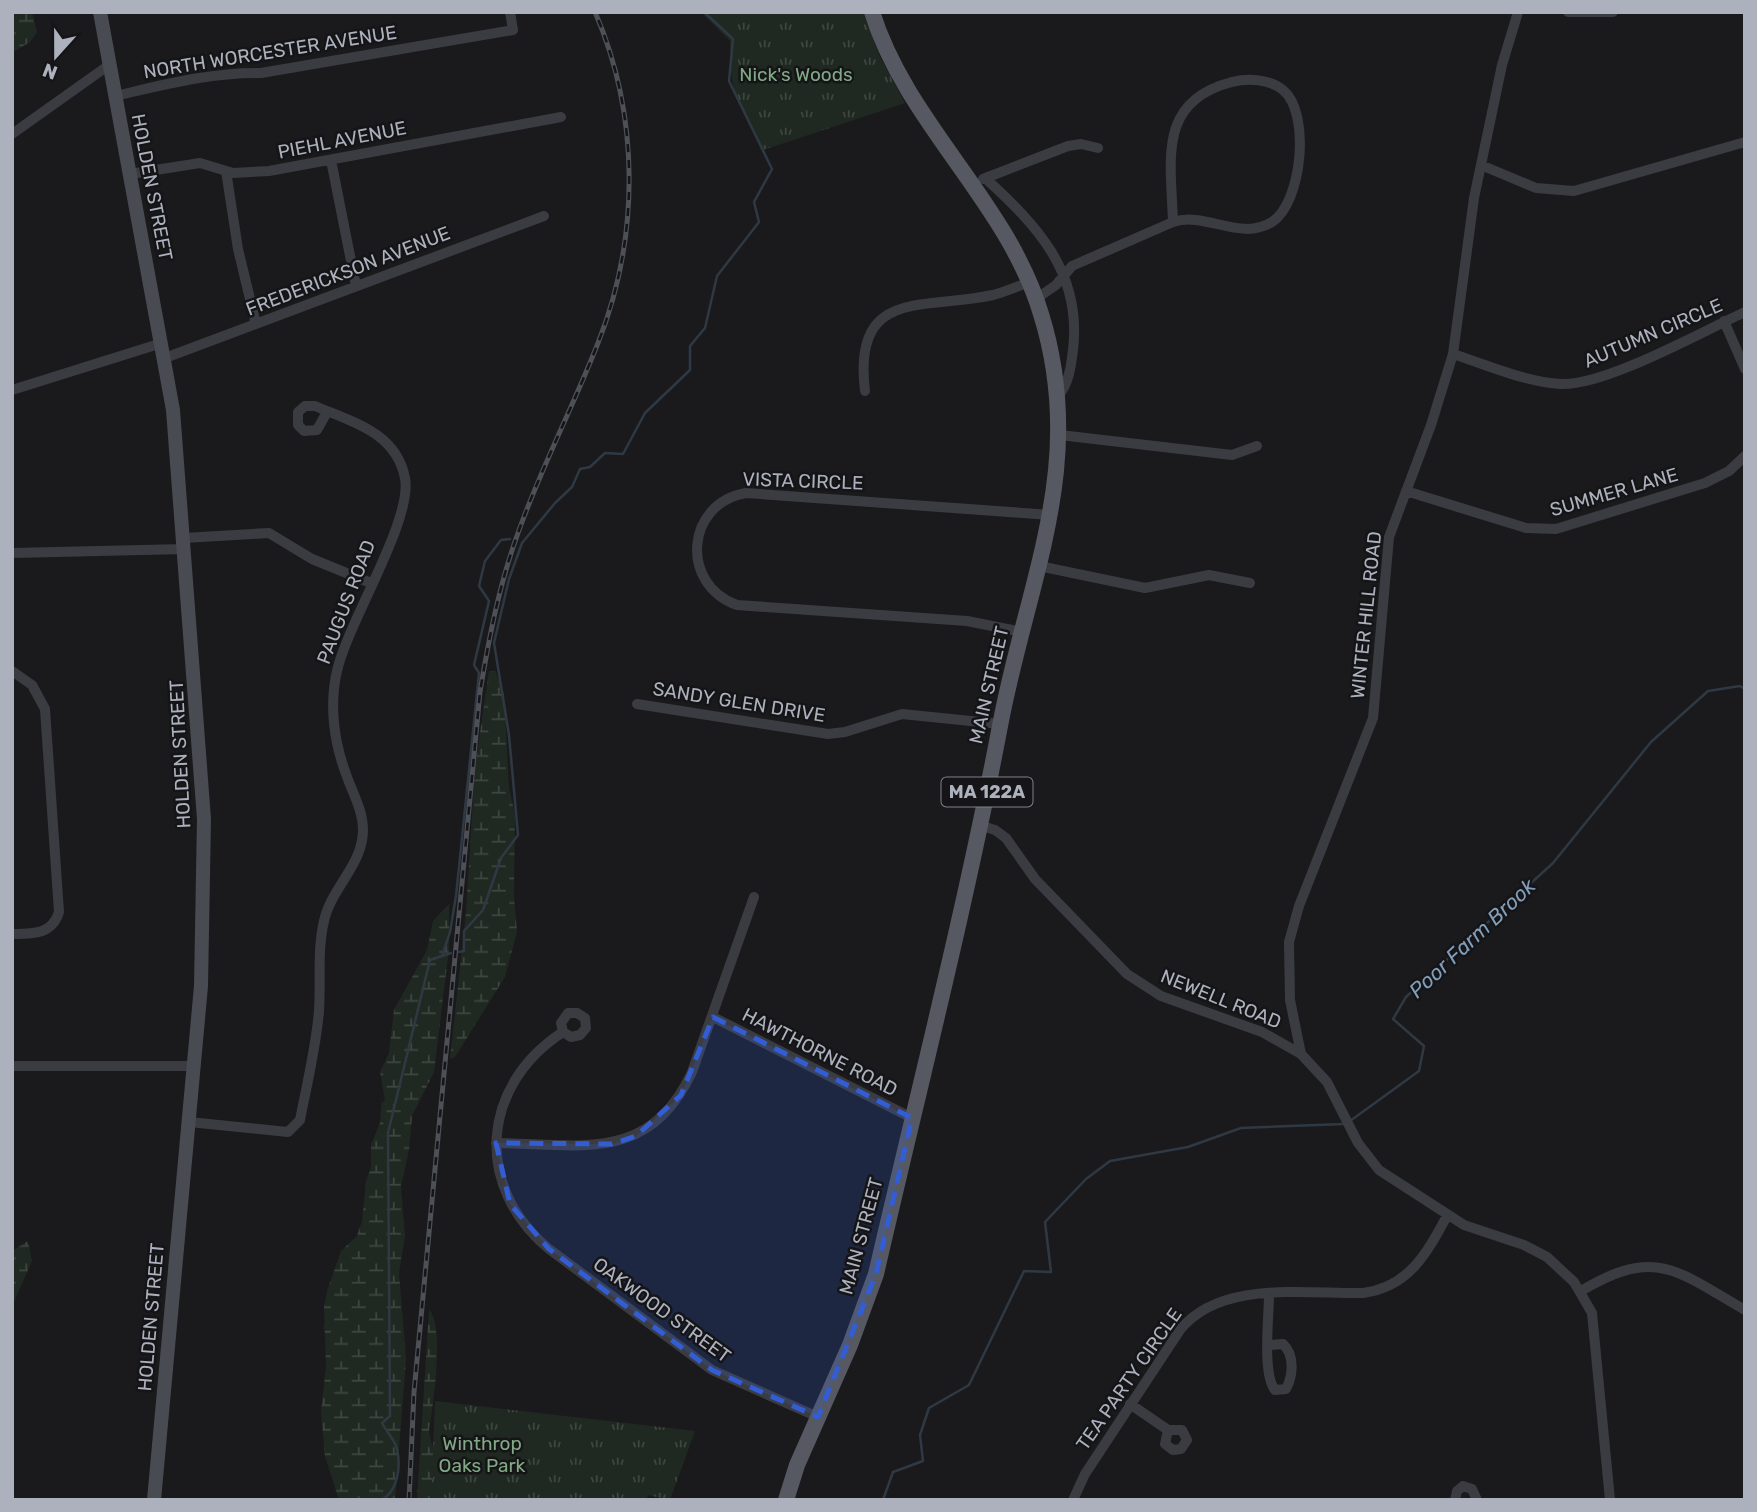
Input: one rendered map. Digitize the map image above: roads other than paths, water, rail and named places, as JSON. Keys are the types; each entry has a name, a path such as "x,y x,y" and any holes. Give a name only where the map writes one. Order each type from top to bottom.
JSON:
{"main road":[{"name":"HOLDEN STREET","path":"100,12 173,410 204,819 204,926 194,1066 154,1500"},
{"name":"MAIN STREET","path":"786,1500 850,1345 876,1274 1000,724 1051,515 1060,435 1058,396 1049,345 1029,282 979,181 913,100 883,44 872,12"}],"street":[{"name":"NORTH WORCESTER AVENUE","path":"115,96 177,83 261,73 513,30 510,12"},
{"name":"WINTER HILL ROAD","path":"1301,1054 1290,1000 1289,942 1299,906 1371,725 1388,544 1452,354 1481,165 1502,65 1518,12"},
{"path":"1568,12 1613,12"},
{"path":"12,134 109,65"},
{"path":"1036,299 1056,285 1063,275 1082,260 1173,222 1193,219 1254,229 1271,222 1283,212 1295,184 1300,142 1296,111 1283,90 1263,81 1234,82 1198,95 1185,106 1173,139 1173,222"},
{"name":"PIEHL AVENUE","path":"130,174 200,163 226,171 250,174 561,117"},
{"path":"1481,165 1536,188 1574,191 1745,142"},
{"path":"1058,396 1067,379 1074,338 1073,311 1058,260 1045,239 979,181 1061,148 1082,144 1098,148"},
{"path":"331,160 356,286"},
{"path":"226,171 238,249 256,324"},
{"name":"FREDERICKSON AVENUE","path":"12,390 256,324 544,216"},
{"path":"865,391 862,361 865,346 878,324 892,312 918,303 991,295 1029,282"},
{"name":"AUTUMN CIRCLE","path":"1452,354 1543,382 1574,384 1603,376 1745,312"},
{"path":"1724,321 1745,369"},
{"name":"PAUGUS ROAD","path":"189,1122 288,1132 299,1120 315,1047 322,934 327,909 356,858 362,839 360,812 341,760 333,705 338,665 402,510 404,476 397,456 385,440 367,428 327,412"},
{"path":"1060,435 1226,455 1242,453 1258,446"},
{"name":"SUMMER LANE","path":"1406,491 1526,528 1556,529 1705,483 1729,471 1745,456"},
{"name":"VISTA CIRCLE","path":"1023,632 967,621 737,605 719,596 703,578 696,555 698,535 705,517 715,506 732,496 746,492 1051,515"},
{"path":"12,552 184,543 269,533 312,559 371,583"},
{"path":"1039,566 1145,588 1209,575 1250,583"},
{"path":"12,671 32,685 45,709 58,906 57,918 46,931 12,934"},
{"name":"SANDY GLEN DRIVE","path":"637,704 828,734 845,732 902,714 1000,724"},
{"name":"NEWELL ROAD","path":"979,825 995,830 1006,838 1035,878 1127,974 1168,999 1262,1032 1301,1054 1327,1082 1367,1157 1379,1170 1447,1216 1535,1250 1557,1264 1581,1291 1592,1312 1610,1500"},
{"path":"496,1143 612,1144 636,1136 656,1122 681,1095 713,1017 754,897"},
{"name":"HAWTHORNE ROAD","path":"713,1017 912,1118"},
{"name":"OAKWOOD STREET","path":"564,1032 534,1055 512,1086 500,1113 496,1143 499,1171 510,1204 527,1230 564,1261 712,1370 818,1418"},
{"path":"12,1066 194,1066"},
{"name":"TEA PARTY CIRCLE","path":"1073,1500 1085,1474 1130,1404 1180,1330 1196,1312 1232,1296 1363,1293 1391,1286 1416,1268 1447,1216"},
{"path":"1581,1291 1628,1268 1658,1266 1679,1272 1745,1310"},
{"path":"1269,1295 1269,1345 1270,1383 1275,1390 1286,1389 1292,1368 1289,1350 1283,1345 1269,1345"},
{"path":"1130,1404 1168,1430"},
{"path":"1455,1500 1457,1491 1463,1486 1472,1489 1477,1500"}],"waterway":[{"path":"459,952 464,951 464,931 483,910 501,858 518,835 509,735 494,643 509,579 522,543 572,487 580,469 590,467 605,453 623,454 645,413 690,370 690,346 705,328 717,276 759,222 754,202 772,169 729,81 733,39 704,12"},
{"path":"442,956 450,932 456,896 479,673 474,665 489,601 479,586 485,561 501,540 510,539"},
{"name":"Poor Farm Brook","path":"1350,1121 1419,1071 1424,1046 1393,1019 1406,997 1553,863 1651,742 1708,691 1740,686 1745,689"},
{"path":"381,1500 395,1485 399,1463 396,1446 382,1423 390,1416 388,1133 430,960 451,953"},
{"name":"Poor Farm Brook","path":"883,1500 893,1472 923,1461 920,1435 929,1408 969,1385 1024,1271 1051,1272 1045,1222 1086,1179 1110,1161 1188,1147 1241,1128 1344,1124"}],"railway":[{"path":"409,1500 414,1392 483,672 511,553 598,343 612,303 622,261 629,177 627,134 610,52 595,12"}],"park label":[{"name":"Nick's Woods","path":"796,74"},
{"name":"Winthrop Oaks Park","path":"482,1454"}]}
